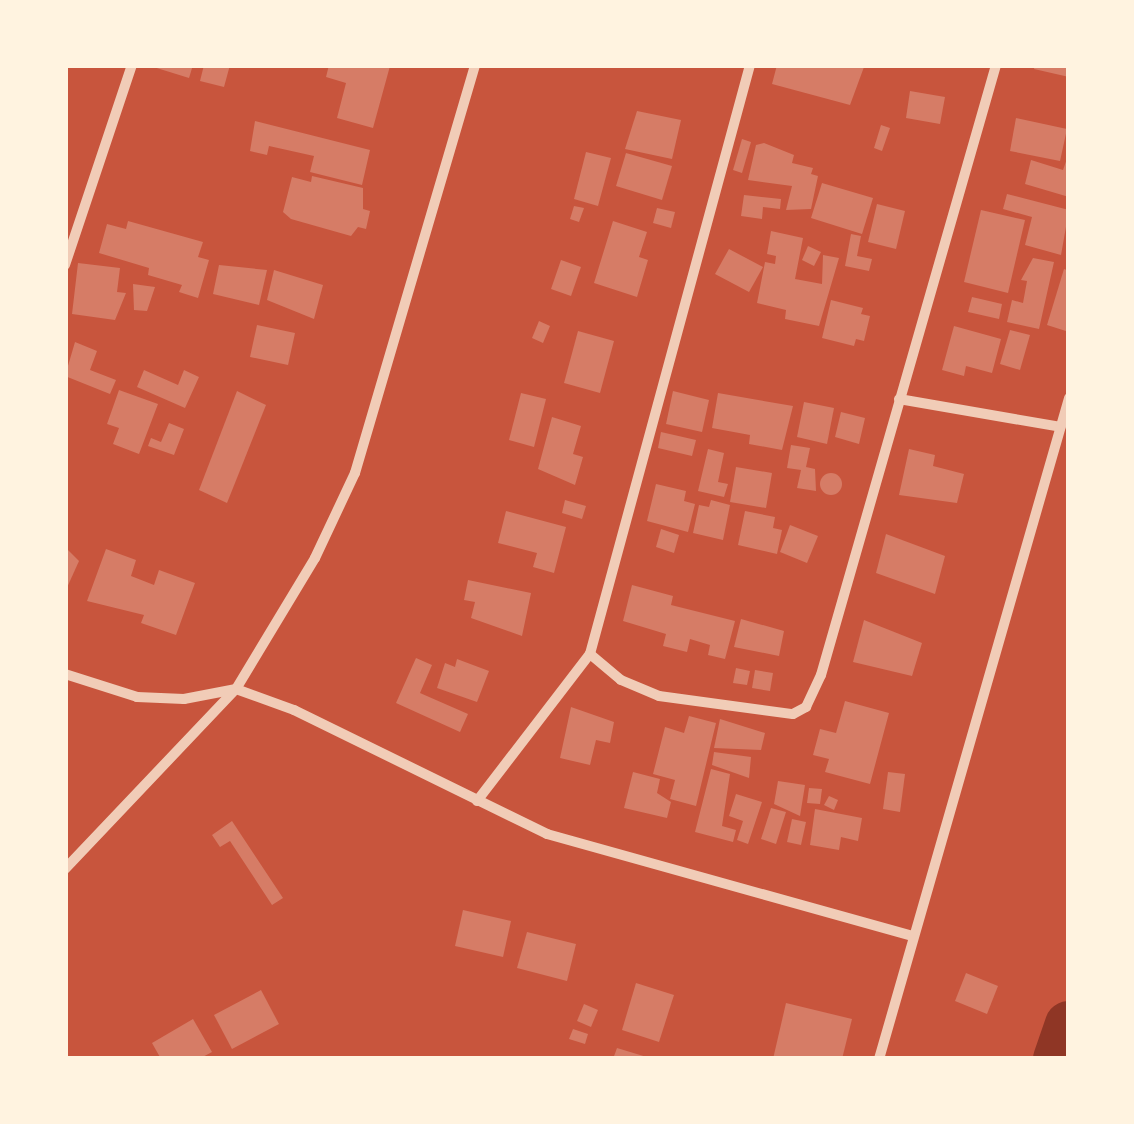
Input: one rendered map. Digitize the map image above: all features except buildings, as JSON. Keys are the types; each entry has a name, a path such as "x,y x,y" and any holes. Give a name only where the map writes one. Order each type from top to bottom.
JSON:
{"street":[{"path":"65,265 132,65"},
{"path":"65,869 236,689 315,558 355,473 475,65"},
{"path":"476,802 590,654 750,65"},
{"path":"590,654 622,680 659,696 793,714 806,707 821,674 996,65"},
{"path":"879,1059 1069,398"},
{"path":"899,399 1061,427"},
{"path":"65,674 138,697 184,699 236,689 294,710 547,834 914,936"}],"waterway":[{"path":"1057,1059 1069,1025"}]}
